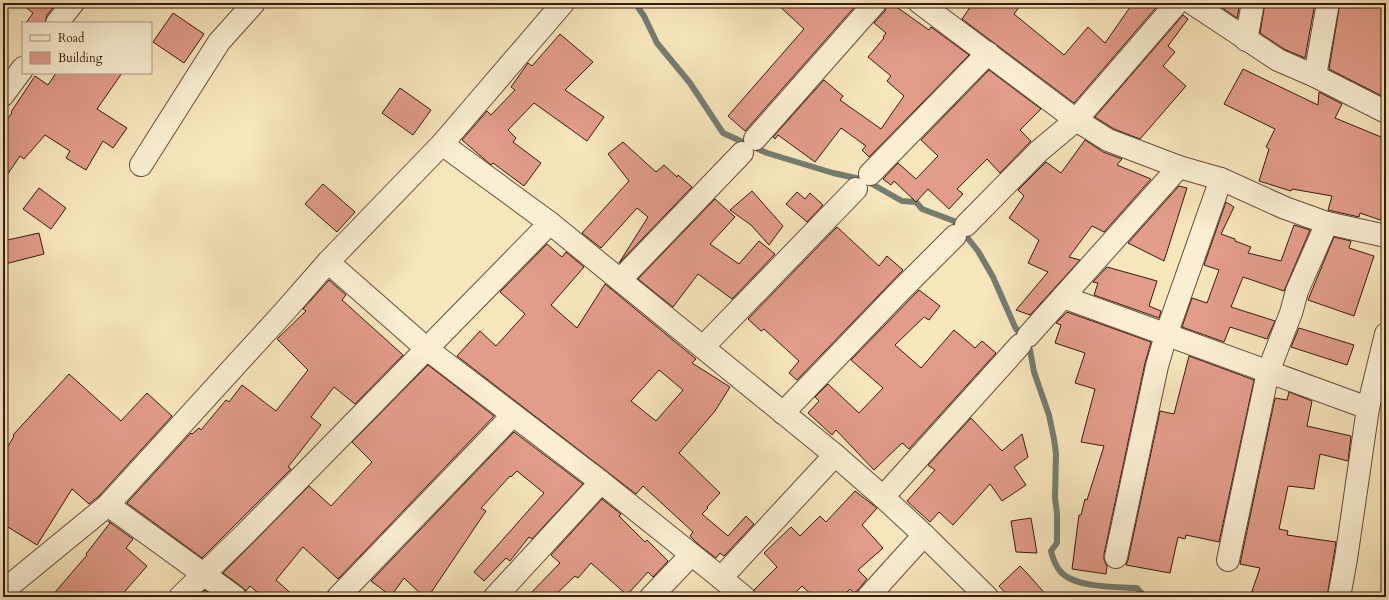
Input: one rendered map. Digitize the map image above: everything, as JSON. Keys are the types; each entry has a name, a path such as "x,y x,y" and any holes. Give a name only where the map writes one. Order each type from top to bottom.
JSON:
{"street":[{"path":"58,22 73,3"},
{"path":"141,165 219,42 254,3"},
{"path":"3,591 108,505 328,262 442,144 563,3"},
{"path":"620,280 749,146 874,3"},
{"path":"920,3 1076,120 1108,140 1179,168 1221,179 1285,208 1327,223 1386,236"},
{"path":"783,413 898,293 1039,151 1076,120 1177,3"},
{"path":"1192,3 1278,60 1315,76 1386,112"},
{"path":"1246,40 1253,3"},
{"path":"1315,76 1328,3"},
{"path":"703,347 988,53"},
{"path":"3,95 22,69"},
{"path":"442,144 550,223 835,455 883,496 987,597"},
{"path":"883,496 1179,168"},
{"path":"1116,557 1157,366 1166,335 1221,179"},
{"path":"180,597 246,533 550,223"},
{"path":"1228,560 1268,372 1291,313 1297,291 1327,223"},
{"path":"328,262 427,349 601,482 744,597"},
{"path":"1063,298 1368,408"},
{"path":"1339,597 1368,408 1386,334"},
{"path":"338,597 513,415"},
{"path":"721,578 835,455"},
{"path":"495,597 601,482"},
{"path":"108,505 235,597"},
{"path":"868,597 924,535"},
{"path":"651,597 691,555"}],"building":[{"path":"20,3 57,3 47,15 45,22 27,22 33,13"},
{"path":"776,3 858,3 745,131 728,116 804,29"},
{"path":"887,3 891,3 929,30 931,27 969,55 869,157 862,150 866,146 841,128 815,162 778,135 775,139 773,137 824,80 843,96 840,100 881,129 904,96 887,81 891,76 868,57 884,38 883,37 886,33 874,23 885,11"},
{"path":"973,3 1022,3 1014,14 1064,55 1088,27 1105,43 1133,3 1160,3 1074,103 962,19"},
{"path":"1215,3 1240,3 1237,18"},
{"path":"1265,3 1315,3 1305,58 1284,49 1260,33"},
{"path":"1340,3 1386,3 1386,98 1329,69"},
{"path":"173,13 204,34 184,63 153,42"},
{"path":"1183,15 1188,19 1168,46 1175,52 1163,66 1186,86 1140,139 1114,129 1095,117"},
{"path":"560,34 593,62 565,90 604,117 587,141 534,103 508,130 516,138 513,142 541,163 524,186 493,163 491,165 462,140 487,111 491,115 515,90 511,87 528,63 532,66"},
{"path":"1243,69 1318,105 1319,92 1342,104 1335,118 1386,139 1386,222 1360,213 1359,217 1328,210 1332,196 1292,189 1291,191 1259,181 1269,149 1266,147 1275,129 1224,104"},
{"path":"989,70 1041,109 1020,130 1031,141 1000,173 987,159 957,189 963,194 949,209 928,189 916,202 894,181 891,185 883,179 898,163 916,179 938,156 921,140"},
{"path":"55,74 121,74 97,109 127,128 113,148 103,141 86,170 66,158 70,151 45,135 24,159 20,156 3,181 3,124 12,113 11,112 35,76 48,85"},
{"path":"400,88 431,110 413,135 382,113"},
{"path":"1085,140 1103,152 1122,159 1117,165 1151,179 1104,232 1092,226 1069,257 1080,260 1030,315 1016,310 1048,272 1028,263 1039,240 1009,218 1024,196 1018,190 1046,162 1061,173"},
{"path":"623,142 656,172 664,165 677,177 678,175 692,187 619,263 648,217 637,208 601,248 582,233 629,181 608,154"},
{"path":"323,184 355,212 337,232 305,204"},
{"path":"1179,186 1187,188 1164,261 1128,243"},
{"path":"39,188 66,208 51,229 23,209"},
{"path":"752,191 783,226 769,245 751,225 730,210"},
{"path":"797,192 805,199 810,193 823,205 807,222 786,204"},
{"path":"715,199 735,217 710,244 739,264 759,241 775,254 732,299 698,274 673,307 638,279"},
{"path":"1226,202 1234,207 1221,234 1251,247 1248,253 1281,261 1294,225 1310,230 1284,291 1243,277 1231,307 1275,321 1267,339 1230,327 1224,342 1182,327 1192,298 1207,303 1219,270 1204,265"},
{"path":"837,227 879,266 887,256 903,270 797,380 789,373 799,361 764,329 761,331 748,319"},
{"path":"39,233 44,254 5,264 3,255 3,241"},
{"path":"1334,237 1351,241 1349,248 1374,256 1354,316 1308,300"},
{"path":"547,244 562,257 566,252 584,267 551,305 577,328 605,284 696,359 692,363 730,387 715,411 679,453 720,493 702,514 728,536 746,516 754,524 724,556 720,553 716,558 699,545 690,536 693,532 643,486 636,494 457,356 480,331 496,346 525,314 500,292","holes":["659,370 683,390 656,421 631,401"]},
{"path":"1107,267 1157,281 1149,306 1161,311 1159,318 1094,295 1098,283 1093,282"},
{"path":"329,280 346,295 342,300 403,355 355,404 334,387 311,417 321,425 288,467 291,469 202,558 127,503 191,433 192,434 199,428 201,430 226,400 229,402 242,385 276,411 308,370 277,339 306,311 303,309"},
{"path":"919,290 940,306 929,320 924,317 895,345 921,368 954,330 975,348 982,341 996,353 909,449 902,443 874,470 836,430 832,435 808,413 819,401 815,397 828,384 859,413 883,388 851,360"},
{"path":"1067,312 1151,342 1145,363 1104,554 1104,560 1107,566 1106,574 1072,569 1079,515 1081,515 1085,499 1087,500 1104,446 1081,442 1095,389 1075,383 1085,353 1055,343 1061,325 1056,323"},
{"path":"1299,328 1354,345 1347,365 1291,347"},
{"path":"1189,356 1254,380 1219,542 1186,535 1185,539 1178,537 1170,573 1126,565 1160,411 1174,414"},
{"path":"428,365 494,416 338,579 303,547 276,580 295,597 263,597 250,586 246,591 223,573 309,486 331,506 372,462 352,442"},
{"path":"69,374 121,421 147,393 172,416 99,496 89,504 72,489 37,545 3,524 3,455 14,436 13,435"},
{"path":"1289,392 1312,401 1307,426 1351,436 1348,461 1320,454 1314,489 1288,486 1279,529 1288,531 1287,535 1336,542 1327,597 1250,597 1260,568 1240,564 1275,398 1287,400"},
{"path":"971,418 1002,451 1022,434 1028,457 1014,467 1026,485 1002,501 990,484 953,525 939,512 930,522 907,501 935,470 928,465"},
{"path":"514,432 583,484 532,539 529,537 510,561 506,558 484,581 474,572 544,493 517,471 511,477 510,476 481,508 486,511 428,597 424,597 404,578 391,596 371,581"},
{"path":"855,491 877,508 862,525 883,548 858,570 867,579 858,590 854,593 850,589 842,597 814,597 802,586 791,597 756,597 754,590 777,567 764,553 791,527 800,536 820,516 826,522"},
{"path":"602,499 621,514 619,516 645,542 647,540 668,561 653,577 648,572 627,595 591,563 578,578 575,576 553,597 527,597 560,563 551,555"},
{"path":"1031,518 1037,553 1016,552 1011,521"},
{"path":"108,521 133,539 126,548 147,566 120,597 51,597 87,555 86,554 110,523"},
{"path":"1020,566 1048,597 1009,597 999,586"},
{"path":"205,590 214,597 198,597"}],"waterway":[{"path":"635,3 644,16 657,43 690,83 723,133 767,153 833,173 865,180 902,201 916,202 922,209 954,221 978,251 993,277 1015,327 1030,350 1034,372 1049,415 1056,454 1055,498 1057,514 1057,543 1051,551 1055,564 1066,577 1075,581 1096,586 1137,588 1145,597"}]}
